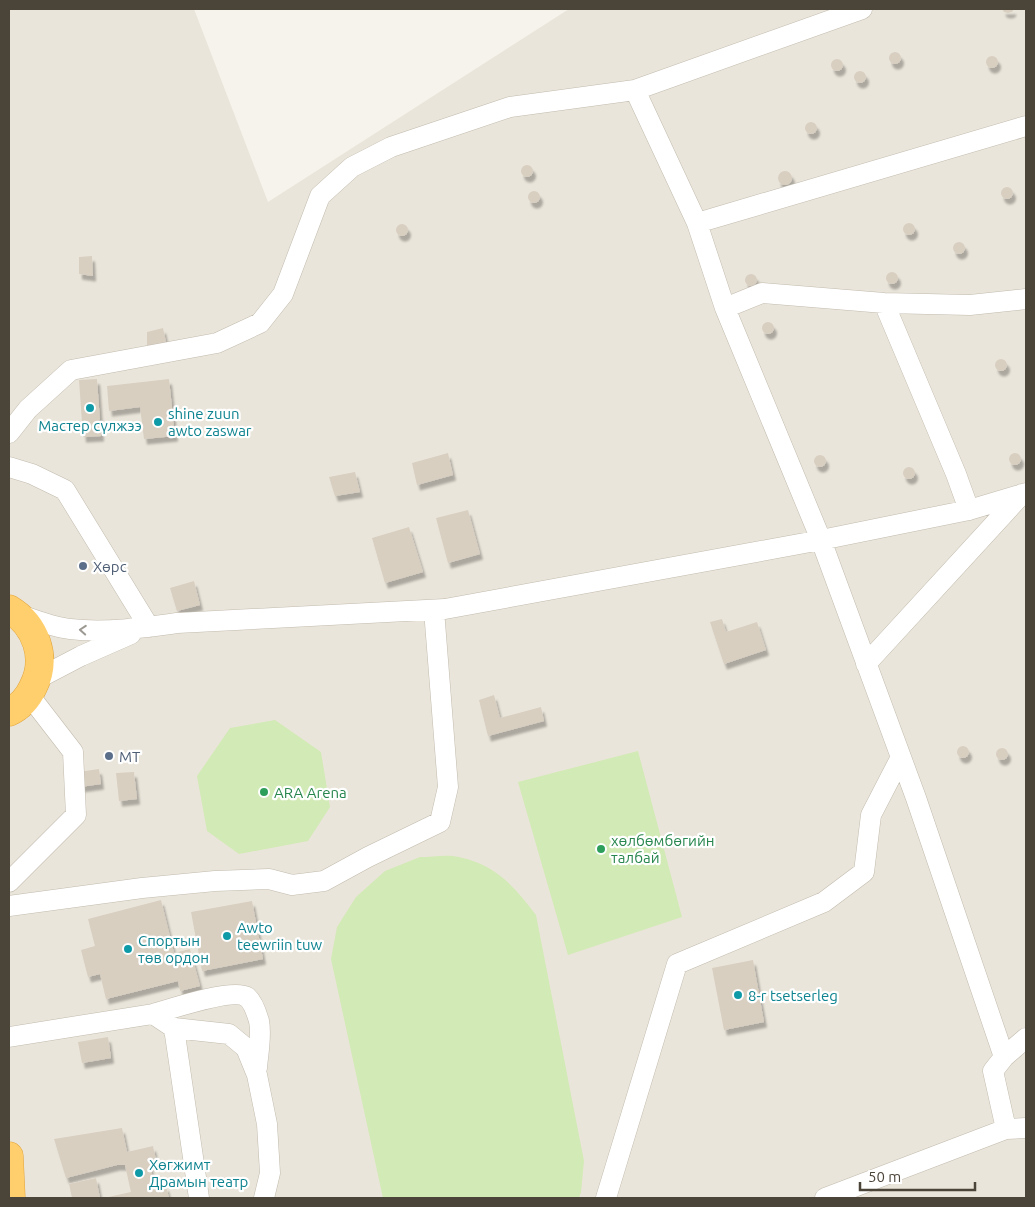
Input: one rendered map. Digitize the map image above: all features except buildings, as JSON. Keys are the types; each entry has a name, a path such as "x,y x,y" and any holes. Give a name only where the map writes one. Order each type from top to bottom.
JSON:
{"highway":[{"path":"13,612 30,628 38,644 40,662 20,704"},
{"path":"9,1156 12,1198"}],"street":[{"path":"9,433 28,408 71,370 217,343 260,323 283,294 320,196 352,167 391,147 510,107 635,90 862,9"},
{"path":"635,90 697,223 725,308 821,540 901,757 1004,1057"},
{"path":"697,223 1026,126"},
{"path":"725,308 762,293 884,303 970,305 1026,299"},
{"path":"884,303 969,510"},
{"path":"9,467 32,474 65,490 149,627"},
{"path":"13,612 43,623 68,629 95,631 177,623 445,609 821,540 969,510 1024,494"},
{"path":"866,664 1024,494"},
{"path":"9,906 142,888 215,881 269,879 292,885 324,881 368,856 440,822 448,787 434,610"},
{"path":"9,882 76,816 73,752 20,704 96,649 149,627"},
{"path":"606,1198 677,964 824,902 864,872 871,815 901,757"},
{"path":"9,1037 153,1014 215,997 238,994 248,998 254,1008 259,1024 257,1075"},
{"path":"153,1014 174,1028 229,1034 246,1048 257,1075 267,1124 270,1173 264,1198"},
{"path":"174,1028 199,1198"},
{"path":"1006,1129 993,1071 1004,1057 1026,1038"},
{"path":"835,1197 1006,1129 1026,1128"}],"shaded area":[{"path":"9,9 194,9 268,202 569,9 1026,9 1026,1198 9,1198"}],"green space":[{"name":"ARA Arena","path":"275,720 321,752 330,807 308,841 239,854 207,831 197,776 230,728"},
{"name":"хөлбөмбөгийн талбай","path":"638,751 682,917 568,955 518,782"},
{"path":"454,856 484,865 512,886 536,915 584,1161 579,1198 383,1198 331,959 337,927 356,897 385,871 420,857"}],"place":[{"name":"Мастер сүлжээ","path":"90,408"},
{"name":"shine zuun awto zaswar","path":"158,422"},
{"name":"Хөрс","path":"83,566"},
{"name":"MT","path":"109,756"},
{"name":"ARA Arena","path":"264,792"},
{"name":"хөлбөмбөгийн талбай","path":"601,849"},
{"name":"Awto teewriin tuw","path":"227,936"},
{"name":"Спортын төв ордон","path":"128,949"},
{"name":"8-r tsetserleg","path":"738,995"},
{"name":"Хөгжимт Драмын театр","path":"139,1173"}]}
